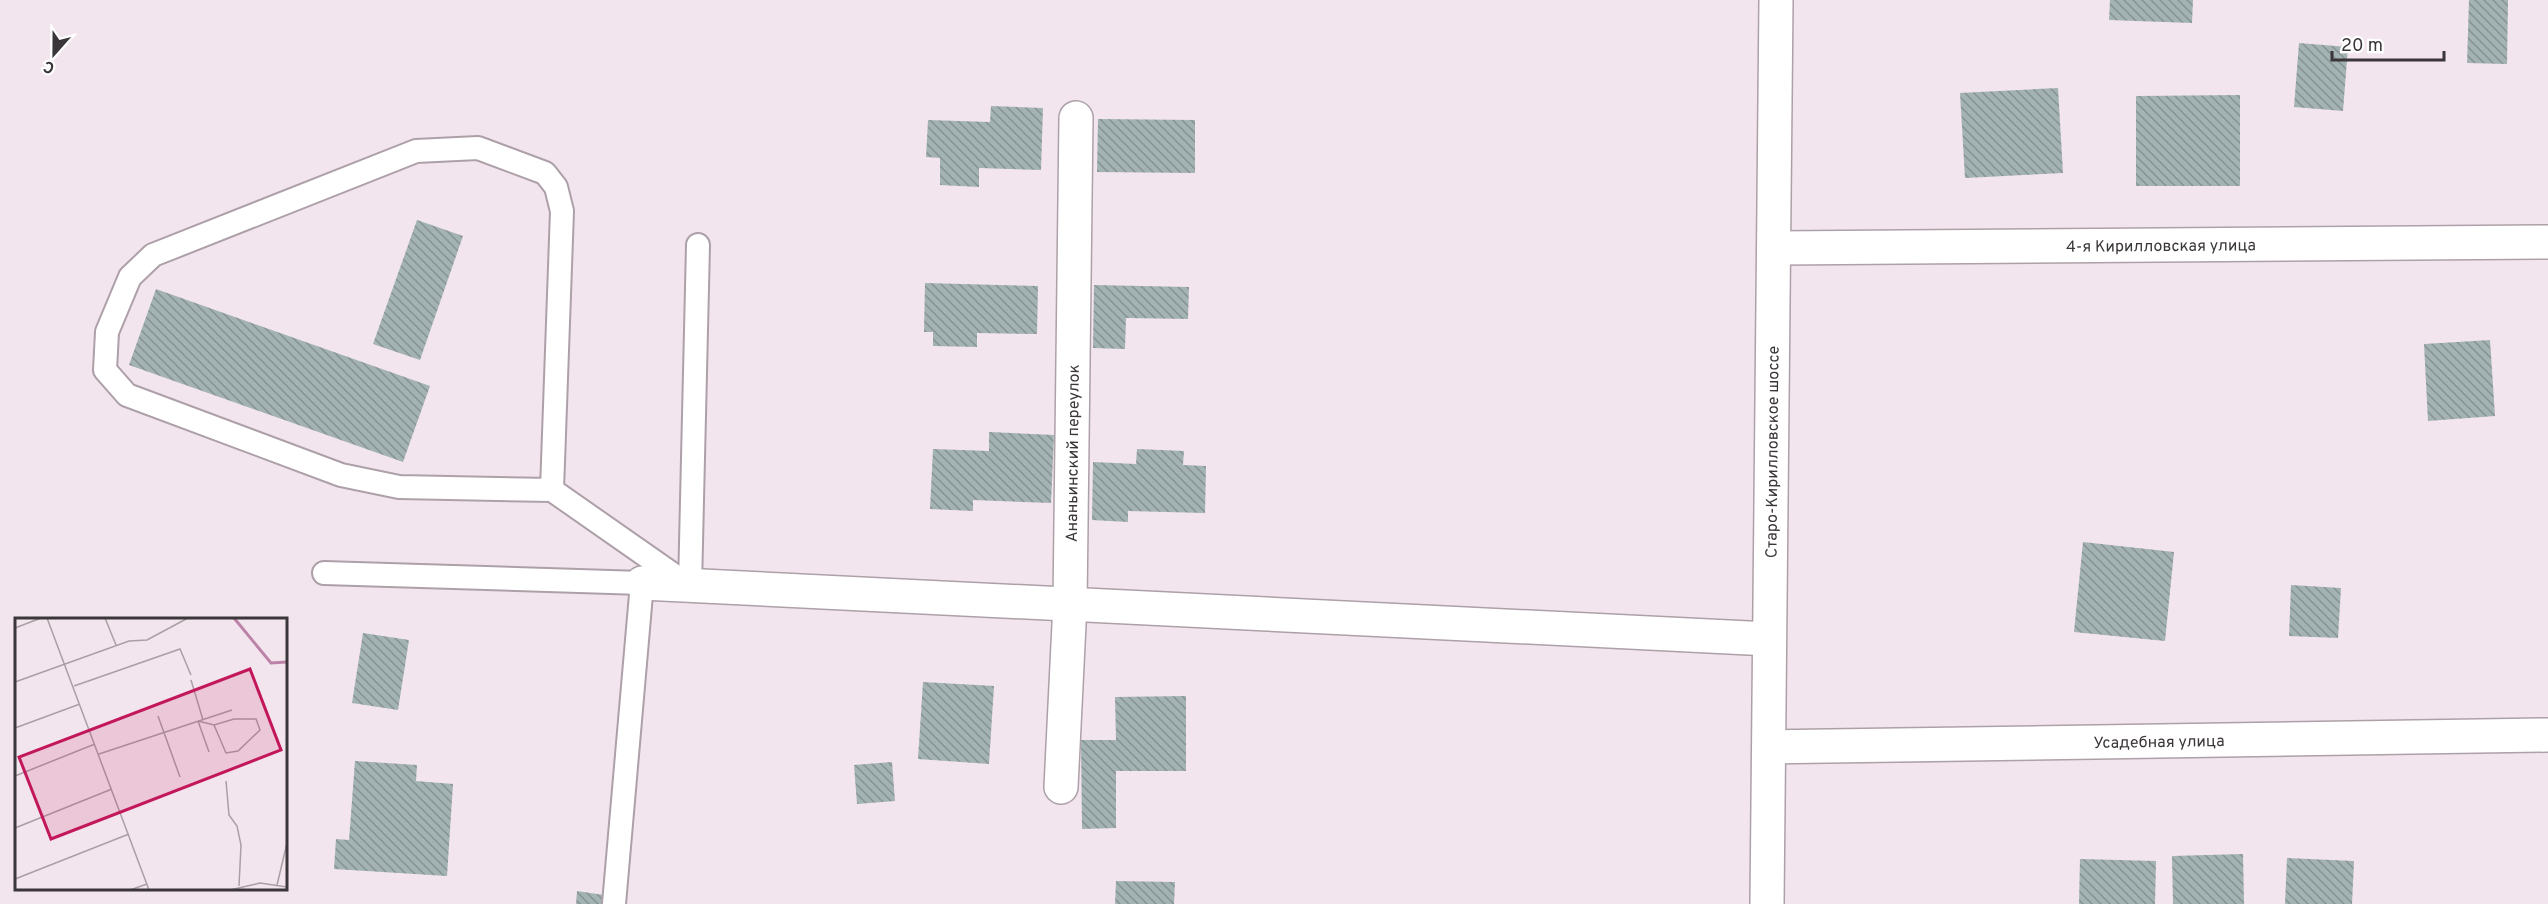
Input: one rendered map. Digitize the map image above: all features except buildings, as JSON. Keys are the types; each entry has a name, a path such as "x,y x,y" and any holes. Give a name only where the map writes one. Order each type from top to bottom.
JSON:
{"street":[{"name":"Старо-Кирилловское шоссе","path":"1767,904 1776,0"},
{"name":"Ананьинский переулок","path":"1061,787 1070,604 1076,118"},
{"name":"4-я Кирилловская улица","path":"1774,248 2548,242"},
{"path":"642,583 1769,639"},
{"name":"Усадебная улица","path":"1768,747 2548,735"}],"lane":[{"path":"552,490 562,211 556,187 545,173 478,148 416,151 153,255 130,277 107,332 105,370 127,395 341,475 399,487 552,490 690,586"},
{"path":"690,586 698,245"},
{"path":"324,573 642,583 614,904"}]}
